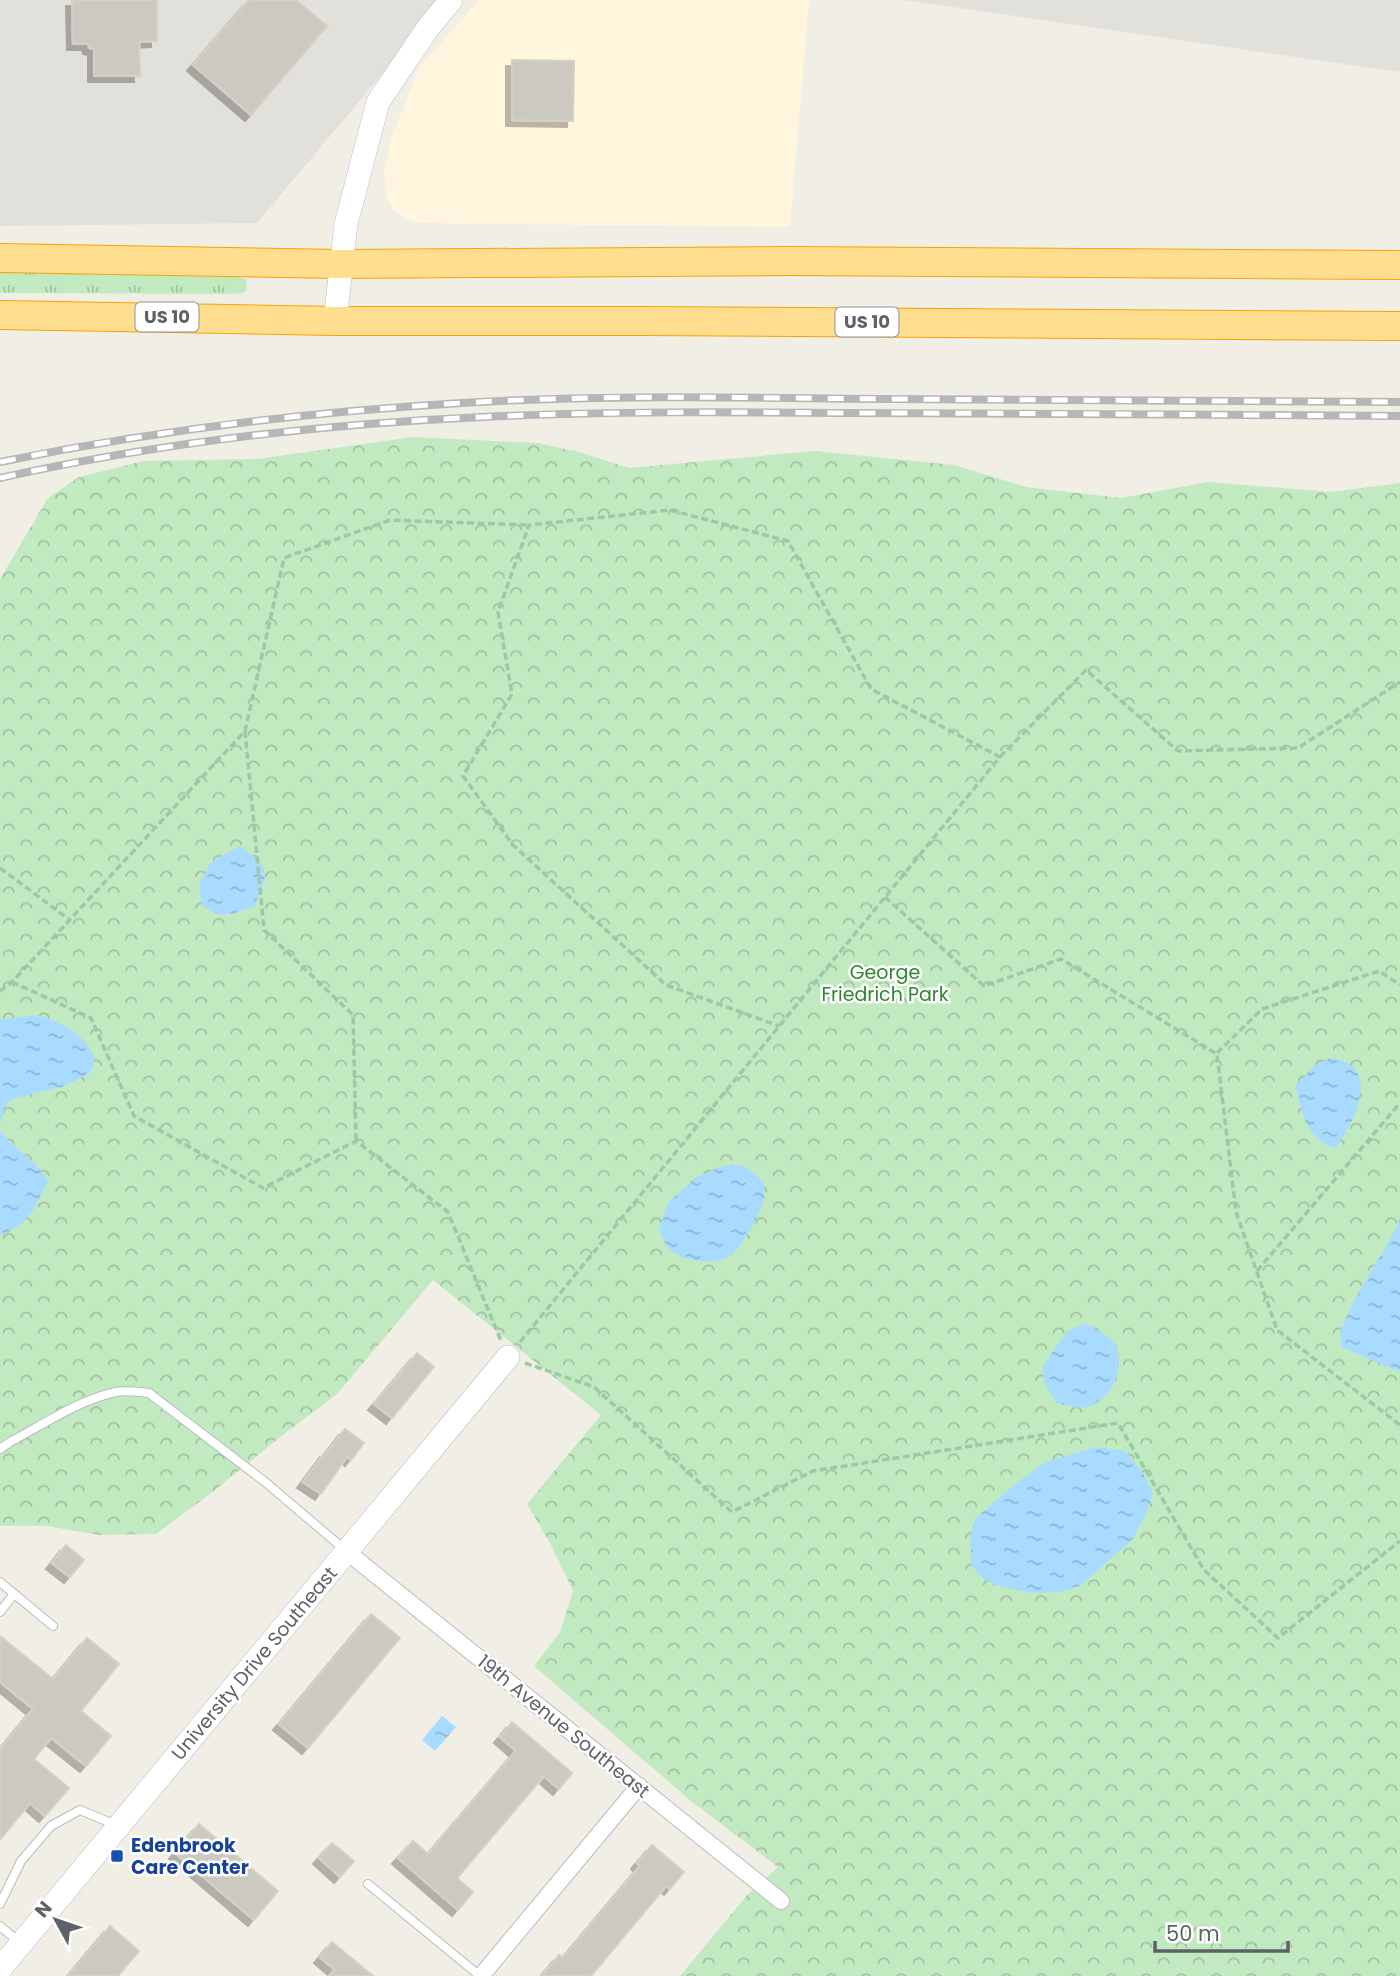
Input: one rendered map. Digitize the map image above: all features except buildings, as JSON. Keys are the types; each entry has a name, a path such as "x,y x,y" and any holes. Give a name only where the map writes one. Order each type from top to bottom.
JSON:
{"highway":[{"path":"0,258 341,264 789,261 1400,265"},
{"name":"US 10","path":"0,315 335,321 644,320 1400,326"}],"street":[{"path":"335,321 346,224 378,102 428,28 451,0"},
{"name":"University Drive Southeast","path":"0,1969 508,1357"},
{"name":"19th Avenue Southeast","path":"346,1551 781,1901"},
{"path":"480,1976 639,1786"}],"lane":[{"path":"0,1449 78,1406 101,1397 116,1392 149,1393 264,1481 346,1551"},
{"path":"0,1582 53,1626"},
{"path":"0,1612 14,1594"},
{"path":"0,1904 21,1861 51,1826 80,1810 118,1826"},
{"path":"368,1884 480,1976"},
{"path":"0,1926 21,1943"}],"path":[{"path":"356,1141 353,1015 264,930 245,731 284,558 390,520 529,526 670,510 788,541 871,689 1000,757"},
{"path":"529,526 498,612 512,694 463,776 513,845 666,985 779,1026"},
{"path":"508,1357 1000,757 1086,670 1178,751 1298,748 1400,682"},
{"path":"0,991 12,982 245,731"},
{"path":"0,868 70,920"},
{"path":"885,897 984,986 1061,959 1217,1054"},
{"path":"1217,1054 1262,1009 1379,971 1400,985"},
{"path":"12,982 91,1018 134,1116 263,1188 356,1141"},
{"path":"1217,1054 1236,1212 1277,1330 1400,1425"},
{"path":"1257,1271 1400,1103"},
{"path":"356,1141 448,1212 508,1357 594,1387 732,1512 813,1471 1118,1423 1205,1570 1278,1639 1400,1541"}],"shaded area":[{"path":"0,0 444,0 257,223 0,226"},
{"path":"479,0 809,0 790,227 415,223 393,210 386,197 384,170 392,137 419,68"},
{"path":"904,0 1400,0 1400,72"}],"green space":[{"path":"0,270 232,276 246,279 247,290 231,294 0,293"},
{"name":"George Friedrich Park","path":"413,437 537,443 579,452 629,468 815,451 954,465 1026,487 1121,498 1208,482 1330,492 1400,483 1400,1976 680,1976 748,1894 778,1867 691,1801 534,1666 560,1632 573,1591 550,1543 527,1504 601,1415 433,1280 337,1394 156,1534 99,1535 47,1526 0,1525 0,579 48,498 79,477 144,461 257,459"}],"water":[{"path":"240,846 262,866 265,878 260,894 255,906 232,914 215,914 202,904 199,886 211,862"},
{"path":"38,1015 80,1036 95,1060 90,1073 62,1087 7,1102 0,1123 0,1020"},
{"path":"1331,1058 1347,1063 1357,1071 1361,1083 1356,1110 1336,1148 1318,1139 1306,1123 1296,1084 1318,1063"},
{"path":"0,1129 48,1182 26,1219 2,1235 0,1235"},
{"path":"732,1164 746,1167 764,1182 762,1206 744,1241 726,1258 712,1261 696,1261 669,1249 659,1229 668,1203 696,1177"},
{"path":"1400,1218 1400,1372 1341,1347 1340,1331"},
{"path":"1085,1323 1113,1341 1118,1354 1118,1373 1110,1391 1096,1404 1087,1407 1067,1406 1056,1402 1044,1382 1043,1367 1069,1330"},
{"path":"1096,1447 1125,1451 1142,1471 1153,1494 1132,1540 1080,1586 1060,1592 1031,1593 984,1580 972,1566 970,1536 975,1519 1015,1484 1046,1462"},
{"path":"442,1716 456,1727 435,1751 422,1740"}],"railway":[{"path":"0,462 114,441 230,424 404,407 516,400 677,397 1400,402"},
{"path":"0,478 119,455 240,437 483,417 716,412 1400,416"}],"place":[{"name":"Edenbrook Care Center","path":"117,1856"}]}
